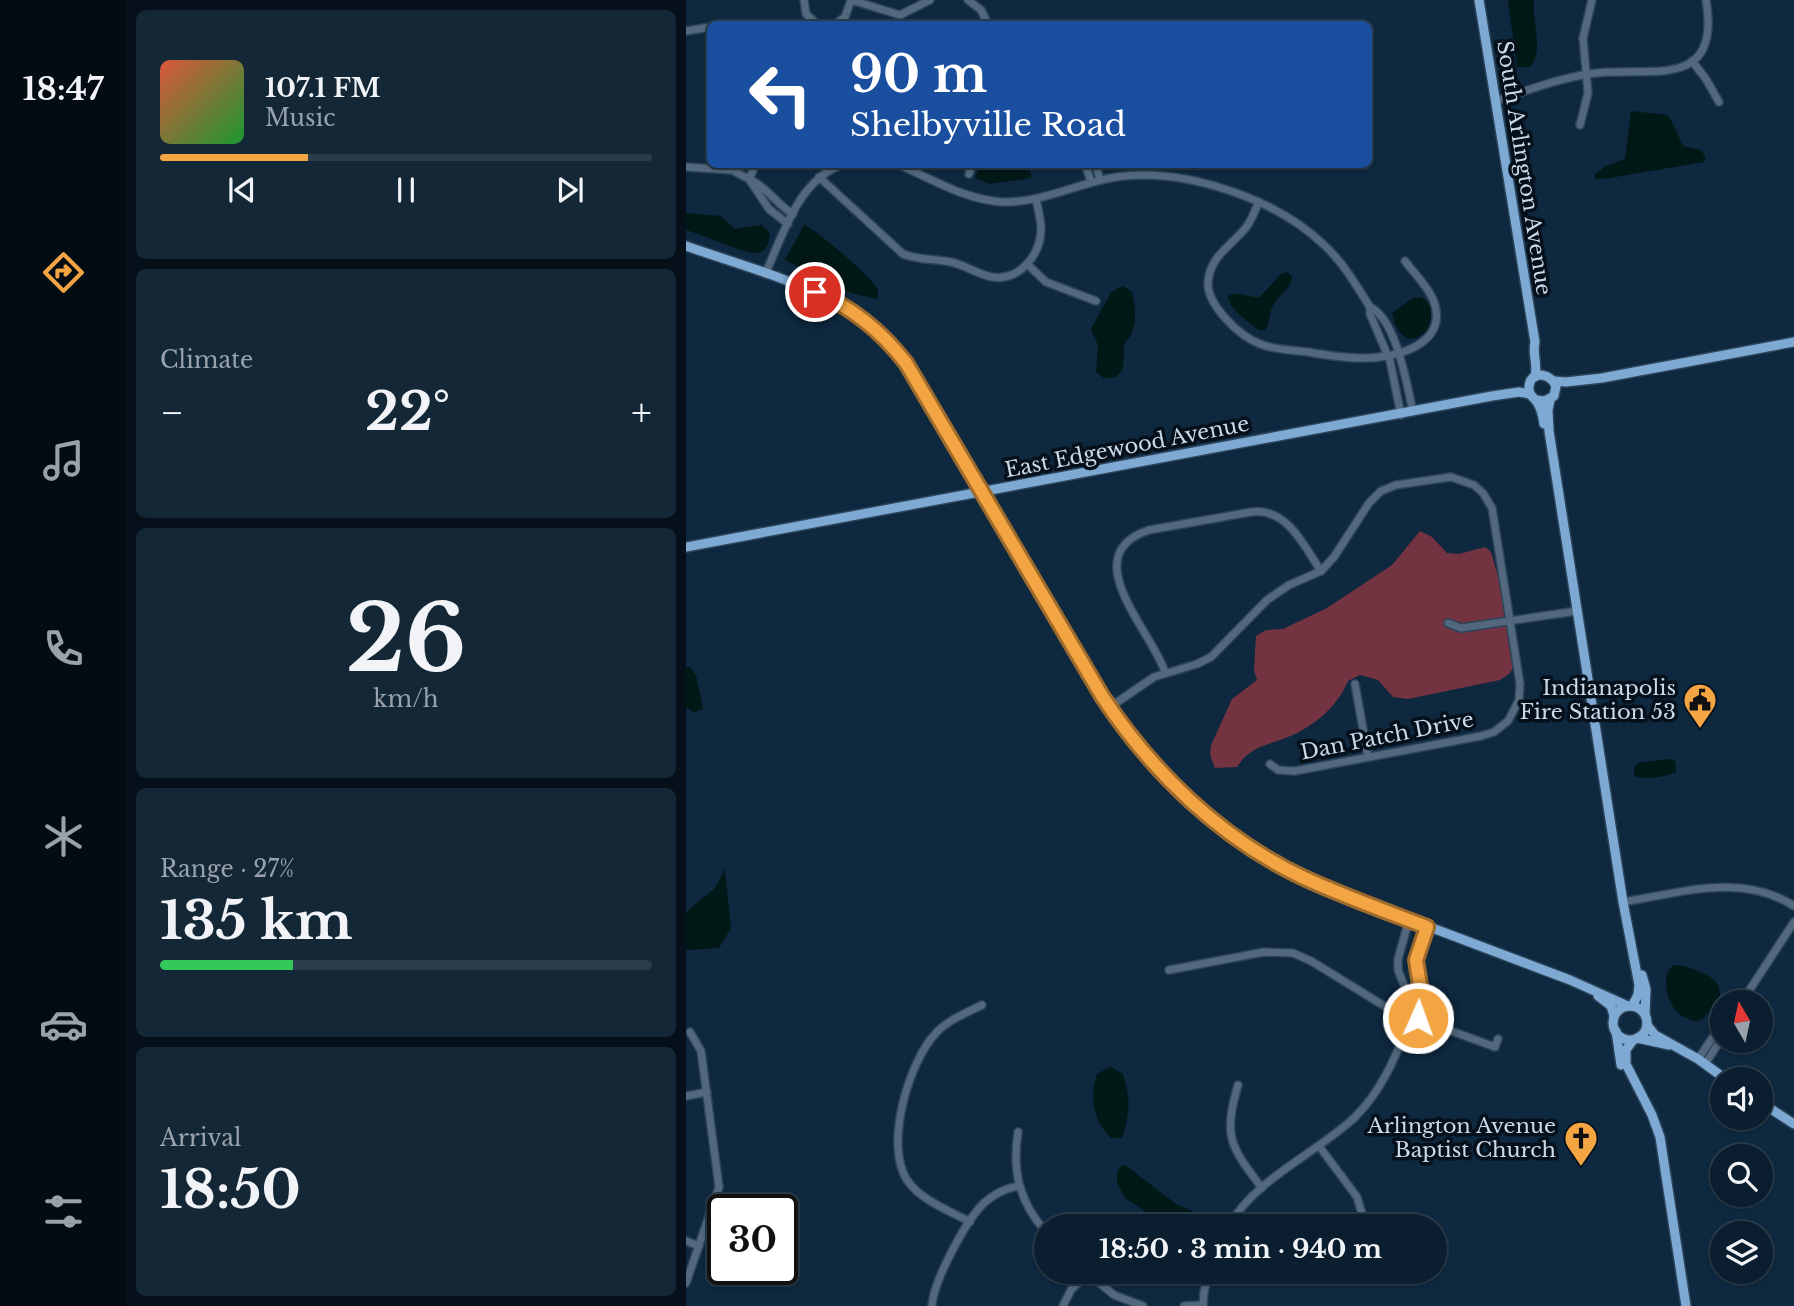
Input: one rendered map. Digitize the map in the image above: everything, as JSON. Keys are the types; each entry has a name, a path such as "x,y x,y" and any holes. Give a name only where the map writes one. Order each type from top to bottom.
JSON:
{"main road":[{"name":"South Arlington Avenue","path":"1479,0 1535,342 1551,378"},
{"path":"686,246 818,293 863,319 885,339 912,372 1110,707 1129,735 1168,779 1200,809 1259,853 1301,877 1570,980 1645,1014"},
{"name":"South Arlington Avenue","path":"1533,378 1537,367 1533,349 1535,342"},
{"path":"1492,396 1519,392 1543,402 1588,380 1794,342"},
{"path":"1492,396 1543,374 1566,382 1588,380"},
{"path":"1533,378 1529,387 1549,431"},
{"path":"1551,378 1556,387 1548,407 1549,431 1623,902 1637,969 1639,990 1630,1006 1620,1009 1614,1016"},
{"name":"East Edgewood Avenue","path":"686,547 1492,396"},
{"path":"1637,969 1642,974 1645,985 1647,1024 1671,1045 1710,1068"},
{"path":"1591,990 1611,1006 1621,1065 1628,1079 1636,1086"},
{"path":"1647,1024 1643,1035 1635,1039 1626,1050 1625,1058 1660,1137 1686,1306"},
{"path":"1616,1031 1624,1039 1671,1045"},
{"path":"1773,1110 1794,1124"}],"street":[{"path":"804,0 806,14 814,21"},
{"path":"839,21 845,17 851,0 900,15 930,0"},
{"path":"1580,125 1587,100 1583,38 1591,0"},
{"path":"1495,102 1560,79 1616,71 1675,71 1692,61 1703,49 1709,33 1706,0"},
{"path":"971,1 987,21"},
{"path":"686,31 707,28"},
{"path":"1692,61 1719,102"},
{"path":"686,167 732,170 756,182 779,205 793,214"},
{"path":"749,179 754,168"},
{"path":"765,274 805,192 820,177 837,168"},
{"path":"907,168 976,198 1003,202 1036,199 1091,182 1139,175 1178,179 1226,190 1259,202 1298,223 1321,242 1346,269 1370,307 1370,314 1394,354 1413,412"},
{"path":"969,174 971,168"},
{"path":"1086,168 1091,182"},
{"path":"1097,168 1100,180"},
{"path":"820,177 903,254 913,258 953,263 980,274 998,277 1015,274 1027,264 1036,250 1040,232 1036,199"},
{"path":"749,179 774,215 788,224"},
{"path":"1259,202 1245,228 1217,256 1211,267 1208,286 1215,307 1245,335 1262,345 1358,358 1394,354 1423,343 1433,330 1437,318 1433,299 1405,261"},
{"path":"1027,264 1046,282 1096,301"},
{"path":"1394,354 1401,415"},
{"path":"1110,707 1154,677 1211,657 1267,600 1289,585 1321,571 1334,557 1369,503 1381,491 1396,485 1444,477 1464,480 1476,487 1489,502 1494,515 1511,621"},
{"path":"1165,672 1117,579 1116,565 1120,552 1134,537 1162,528 1258,511 1268,512 1283,519 1290,526 1321,571"},
{"path":"1448,623 1461,628 1577,611"},
{"name":"Dan Patch Drive","path":"1270,764 1278,771 1288,772 1494,732 1508,721 1517,707 1521,691 1511,621"},
{"path":"1354,684 1368,757"},
{"path":"1623,902 1733,886 1766,891 1794,906"},
{"path":"1409,920 1398,959 1398,970 1408,995 1412,1016"},
{"path":"1750,990 1794,922"},
{"path":"1237,1214 1262,1188 1356,1115 1377,1090 1396,1056 1422,998 1416,960 1427,927"},
{"path":"1169,970 1264,952 1293,953 1387,1007 1495,1047 1498,1039"},
{"path":"970,1222 914,1188 907,1180 899,1161 897,1139 911,1079 927,1044 943,1026 982,1005"},
{"path":"686,1283 719,1187 701,1051 690,1032"},
{"path":"1702,1062 1710,1047"},
{"path":"1702,1062 1710,1052"},
{"path":"1238,1085 1230,1118 1232,1142 1240,1160 1262,1188"},
{"path":"686,1096 707,1092"},
{"path":"1018,1132 1015,1164 1019,1186 1027,1207 1034,1216"},
{"path":"1319,1146 1357,1198 1362,1214"},
{"path":"932,1306 939,1277 979,1209 992,1196 1019,1186"},
{"path":"686,1241 699,1246"},
{"path":"1063,1306 1076,1284"},
{"path":"1100,1284 1114,1295 1143,1306"},
{"path":"1184,1306 1203,1305 1206,1284"}],"shaded area":[{"path":"1508,0 1534,0 1537,52 1530,67 1517,67"},
{"path":"1631,111 1667,115 1683,146 1701,150 1706,158 1704,162 1595,179 1595,174 1606,166 1625,159"},
{"path":"979,168 1024,168 1031,172 1031,178 989,184 975,178"},
{"path":"686,213 720,216 735,229 762,225 769,232 769,242 763,251 756,253 733,247 686,230"},
{"path":"804,225 831,244 864,274 877,288 877,299 851,293 785,260"},
{"path":"1287,272 1292,276 1291,280 1272,307 1265,330 1259,330 1240,315 1229,301 1228,296 1232,294 1260,297 1281,274"},
{"path":"1123,286 1132,292 1134,327 1124,346 1120,373 1104,378 1096,372 1098,345 1091,329 1111,292"},
{"path":"1421,297 1429,305 1429,325 1423,334 1406,338 1398,330 1392,313 1413,298"},
{"path":"1420,531 1432,537 1447,553 1459,554 1485,547 1491,552 1511,621 1517,663 1509,674 1500,680 1408,699 1393,697 1378,680 1360,675 1348,681 1330,709 1303,730 1257,748 1237,767 1215,768 1210,755 1211,745 1232,699 1257,680 1254,670 1256,636 1266,630 1283,629 1327,608 1392,565"},
{"path":"686,667 690,667 696,675 703,709 694,713 686,707"},
{"path":"1670,759 1675,761 1676,772 1655,777 1634,776 1634,768 1638,763"},
{"path":"725,869 731,928 719,948 686,950 686,912 715,888"},
{"path":"1674,965 1690,968 1703,973 1717,984 1720,990 1710,990 1710,1011 1703,1019 1696,1022 1688,1019 1673,1006 1666,988 1670,969"},
{"path":"1111,1067 1123,1074 1127,1091 1128,1113 1122,1138 1111,1138 1105,1132 1097,1117 1093,1100 1097,1074"},
{"path":"1125,1165 1176,1204 1199,1214 1149,1214 1125,1198 1117,1183 1117,1173 1121,1166"}],"place":[{"name":"Indianapolis Fire Station 53","path":"1700,730"},
{"name":"Arlington Avenue Baptist Church","path":"1581,1168"}],"route":[{"path":"815,292 863,319 906,363 1102,696 1129,735 1168,779 1220,826 1301,877 1427,927 1416,960 1422,998 1418,1018"}]}
